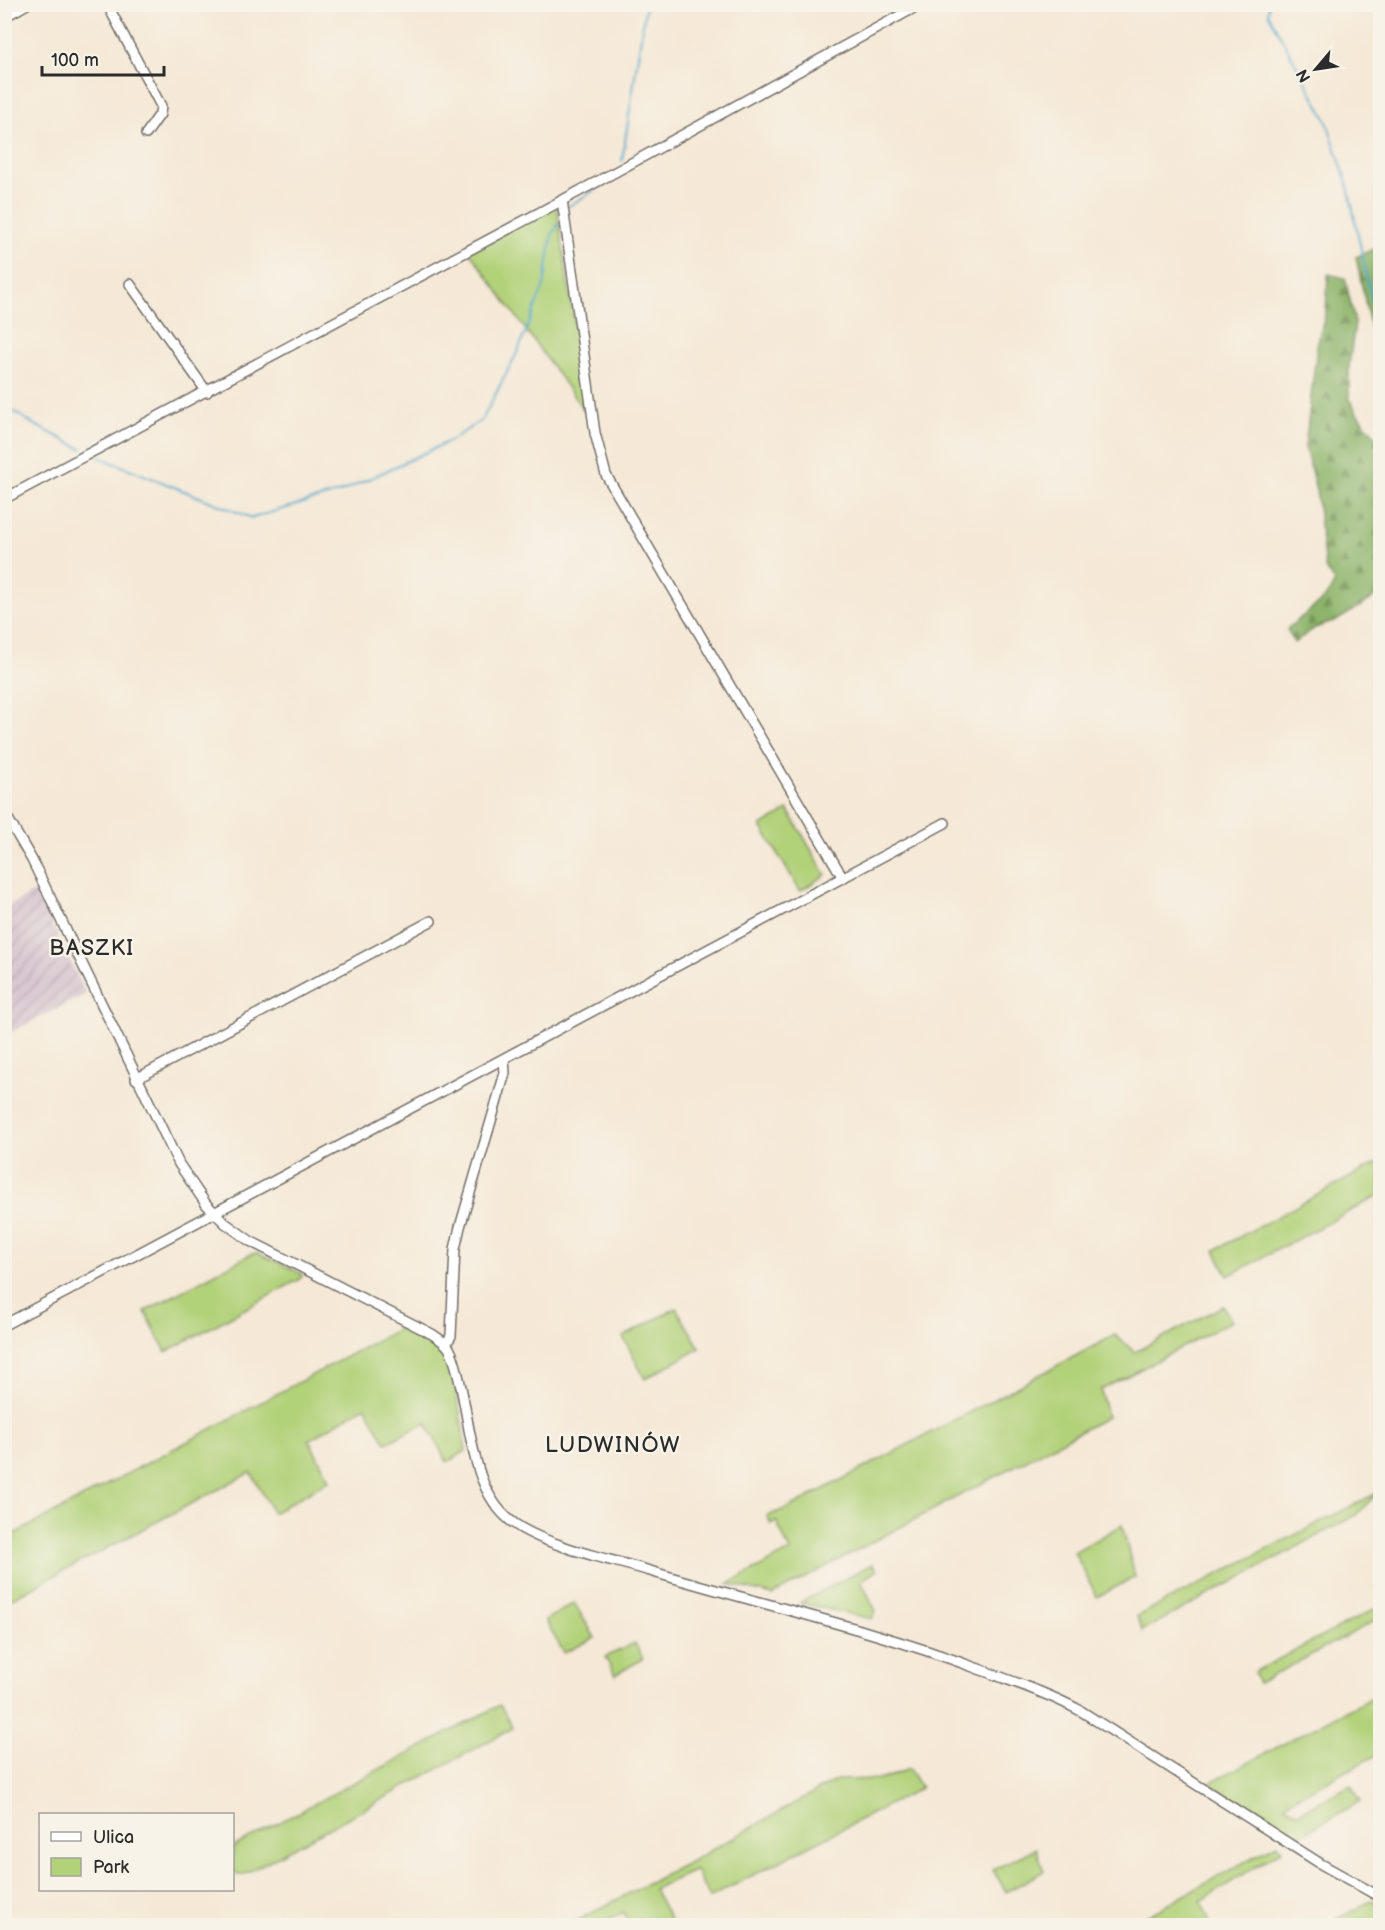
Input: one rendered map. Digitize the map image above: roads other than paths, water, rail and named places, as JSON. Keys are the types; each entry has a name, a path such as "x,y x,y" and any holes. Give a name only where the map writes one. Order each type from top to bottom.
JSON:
{"street":[{"path":"4,17 27,4"},
{"path":"108,4 161,106 160,114 146,134"},
{"path":"4,499 207,392 921,4"},
{"path":"562,200 595,433 606,475 843,878"},
{"path":"130,284 207,392"},
{"path":"4,812 32,860 136,1079 183,1171 196,1191 236,1232 266,1252 432,1334 446,1344 456,1368 477,1461 486,1489 496,1506 521,1528 547,1540 716,1591 832,1621 912,1645 1051,1696 1086,1715 1321,1864 1380,1897"},
{"path":"4,1325 945,824"},
{"path":"136,1079 431,921"},
{"path":"446,1344 451,1336 455,1249 505,1073 504,1059"}],"waterway":[{"path":"622,161 646,4"},
{"path":"1269,4 1268,13 1326,119 1348,186 1380,341"},
{"path":"569,206 617,176"},
{"path":"99,457 252,518 341,492 450,441 482,420 518,351 544,286 552,235 559,223"},
{"path":"4,405 33,424 82,449"}],"district":[{"name":"BASZKI","path":"92,948"},
{"name":"LUDWINÓW","path":"613,1445"}]}
